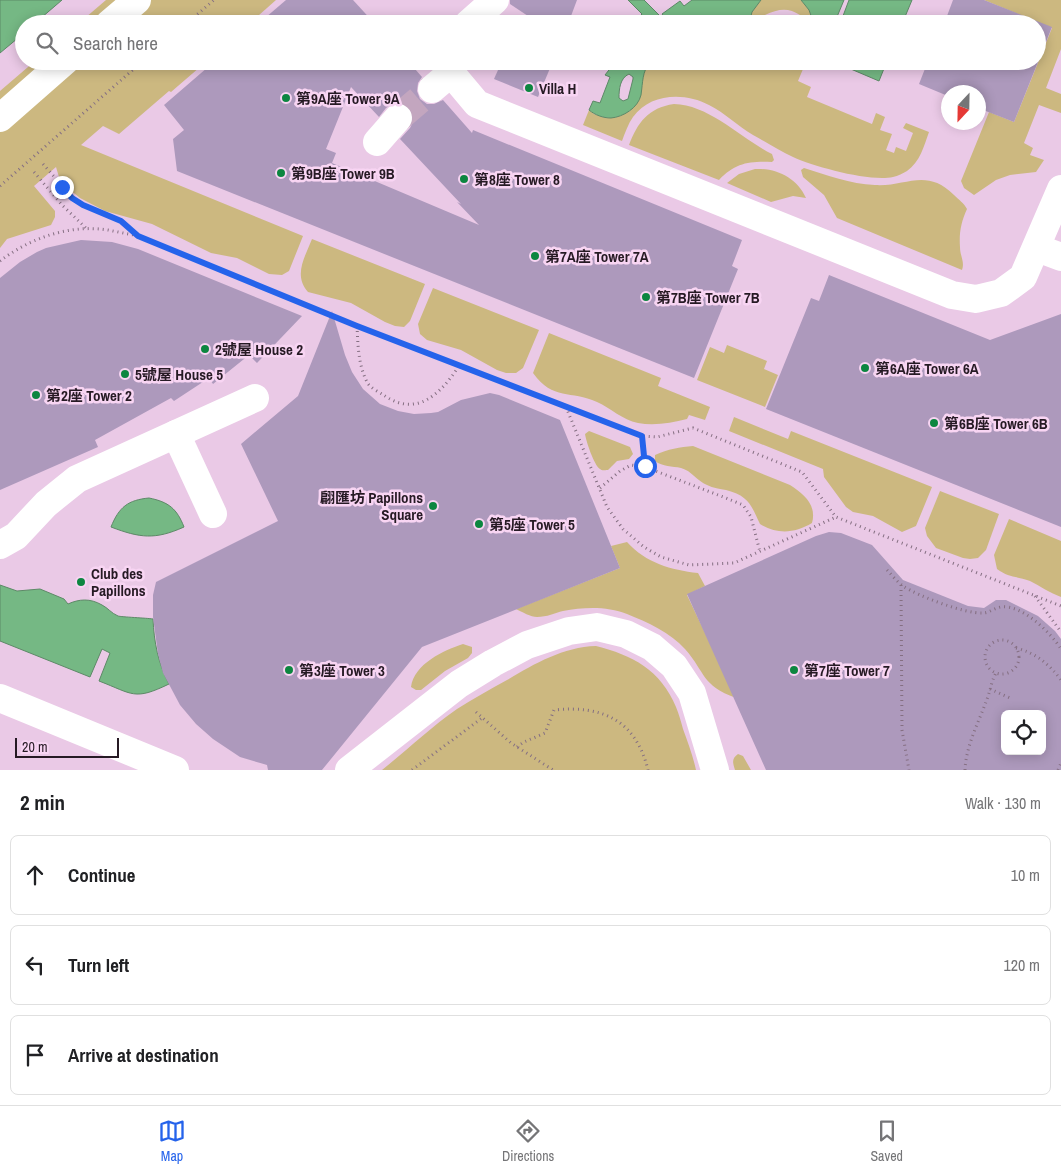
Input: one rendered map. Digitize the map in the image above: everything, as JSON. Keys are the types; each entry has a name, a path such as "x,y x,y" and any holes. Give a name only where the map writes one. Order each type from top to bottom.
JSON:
{"street":[{"path":"120,15 137,0"},
{"path":"478,15 495,0"},
{"path":"0,118 56,70"},
{"path":"445,74 477,104 952,295 976,299 1001,293 1023,277 1049,253 1061,189"},
{"path":"377,142 398,118"},
{"path":"0,545 16,536 46,504 77,479 255,398"},
{"path":"176,434 213,514"},
{"path":"349,770 459,684 493,663 527,645 569,631 597,627 626,634 652,647 674,666 692,693 715,770"},
{"path":"0,698 175,770"}],"path":[{"path":"196,15 214,0"},
{"path":"0,186 133,70"},
{"path":"43,164 72,198 83,205 121,221 138,236"},
{"path":"34,172 62,205 87,229"},
{"path":"0,261 28,243 66,231 107,230 138,236 357,326 642,436 657,437 693,428 802,472 836,518 1061,606"},
{"path":"357,326 358,358 368,384 389,399 411,405 432,398 448,383 460,366"},
{"path":"566,407 607,507 623,528 644,547 661,557 689,565 734,563 836,518"},
{"path":"642,436 645,466"},
{"path":"600,488 620,471 631,465 645,466 743,505 751,517 760,552"},
{"path":"887,570 901,585 913,592 967,611 984,613 1002,606 1011,608 1039,624 1056,640 1061,649"},
{"path":"901,585 902,730 909,770"},
{"path":"1033,595 1061,632"},
{"path":"1016,648 1019,658 1016,668 1006,674 996,673 987,665 987,649 1001,640 1007,641 1016,648 1040,658 1053,669 1061,680"},
{"path":"965,770 968,749 990,689 990,683 996,673"},
{"path":"990,689 1010,698"},
{"path":"473,708 482,718 517,747 553,770"},
{"path":"517,747 545,732 554,710 597,711 609,716 631,733 646,760 648,770"},
{"path":"412,770 482,718"},
{"path":"1058,770 1061,763"}],"shaded area":[{"path":"0,0 62,0 44,15 15,15 15,40 0,53"},
{"path":"106,0 276,0 259,15 88,15"},
{"path":"628,0 644,0 659,15 642,14"},
{"path":"692,0 761,0 751,15 662,14 680,1 684,6"},
{"path":"761,0 801,0 811,15 800,15 783,10 765,15 751,15"},
{"path":"801,0 844,0 838,15 811,15"},
{"path":"849,0 912,0 906,15 843,15"},
{"path":"984,0 1061,0 1061,49 1046,88 1061,94 1061,113 1039,105 1024,143 1033,148 1030,155 1044,160 1036,172 1010,175 996,180 974,195 964,188 961,181 982,130 986,130 986,119 989,112 1014,122 1035,70 1046,70 1046,43 1052,28 1046,26 1046,15 1020,15"},
{"path":"24,70 197,70 119,134 103,126 81,145 303,236 289,271 282,275 269,274 237,258 211,253 152,224 105,211 80,198 69,189 59,177 56,167 34,186 55,211 55,217 51,225 7,239 0,248 0,91"},
{"path":"609,70 645,70 641,95 637,104 625,114 611,118 602,117 589,110 593,101 600,103 610,77 605,75","holes":["629,74 633,79 628,99 623,101 619,98 622,81"]},
{"path":"645,70 803,70 798,81 811,87 807,97 872,124 876,113 885,117 880,130 892,134 886,150 894,153 896,147 906,151 913,133 903,128 906,123 929,132 921,153 907,171 897,176 883,178 843,173 793,157 753,135 715,108 689,98 668,97 649,103 633,117 622,141 583,125 589,110 606,118 617,117 630,111 639,98"},
{"path":"853,70 883,70 879,81"},
{"path":"674,104 700,110 712,116 772,154 774,160 772,162 743,164 725,174 719,180 629,145 636,129 645,117 657,109"},
{"path":"804,168 857,183 886,185 925,180 944,187 967,209 960,232 962,270 837,218 824,195 803,177 801,170"},
{"path":"755,169 778,172 792,180 806,198 793,196 771,202 727,183 739,174"},
{"path":"312,239 425,284 410,321 404,327 395,326 351,303 308,292 301,279 301,273"},
{"path":"433,288 539,330 523,368 516,373 506,373 461,350 427,340 420,334 418,324"},
{"path":"549,333 661,378 658,386 710,407 705,420 689,415 687,419 669,423 638,423 588,398 563,394 548,388 533,373"},
{"path":"727,345 767,361 764,369 778,375 765,407 697,380 710,347 724,353"},
{"path":"734,417 788,439 791,431 932,487 916,526 902,532 873,516 853,512 846,507 824,477 823,469 729,431"},
{"path":"589,431 630,447 633,454 629,459 617,461 608,470 601,470 595,463 587,442 585,434"},
{"path":"693,446 790,485 800,492 811,505 813,511 812,523 793,531 767,528 760,524 751,506 740,495 707,485 685,469 664,465 655,461 655,455 660,453"},
{"path":"940,491 999,514 986,550 978,558 963,558 936,548 927,536 925,528"},
{"path":"149,498 171,507 178,515 184,527 156,536 148,536 111,527 117,514 125,506 135,501"},
{"path":"1009,519 1061,541 1061,597 1030,581 1009,575 997,569 994,555"},
{"path":"627,542 642,555 659,564 678,570 698,573 705,586 687,595 736,698 710,683 692,657 673,638 650,624 627,614 603,608 587,608 537,617 516,609 620,568 611,546"},
{"path":"0,585 17,591 40,589 64,599 68,604 80,600 89,600 102,605 118,616 153,619 157,652 169,684 148,693 134,694 99,681 110,653 102,649 90,677 0,641"},
{"path":"463,644 472,647 472,653 468,658 445,671 421,690 411,687 418,671 431,659"},
{"path":"596,646 622,654 644,666 662,683 670,694 677,710 696,770 382,770 447,716 482,694 549,657 572,649"},
{"path":"738,754 743,756 751,770 735,770 733,759"}],"building":[{"path":"286,0 353,0 367,15 268,15"},
{"path":"510,0 577,0 571,15 526,15 510,4"},
{"path":"953,0 984,0 1022,15 947,15"},
{"path":"1046,25 1052,27 1046,42"},
{"path":"205,70 416,70 422,77 418,83 417,91 420,99 427,104 434,104 443,100 472,133 473,130 742,240 732,266 738,269 694,378 177,171 173,139 184,130 164,105","holes":["351,87 379,117 393,103 402,103 409,107 413,113 413,122 400,139 479,225 332,163 336,153 326,149"]},
{"name":"Villa H","path":"498,70 549,70 538,97 494,79"},
{"path":"924,70 1035,70 1014,122 986,111 986,85 941,85 941,93 919,84"},
{"path":"81,240 112,242 138,249 302,316 257,363 249,355 213,384 209,378 174,401 171,398 95,440 98,447 0,490 0,278 20,262 37,252"},
{"path":"829,275 990,340 1061,314 1061,527 766,409 811,298 819,301"},
{"name":"翩匯坊 Papillons Square","path":"332,311 352,372 363,389 380,404 398,411 414,414 431,413 438,412 461,400 490,393 560,420 620,568 422,647 322,770 268,770 267,765 240,757 213,739 196,724 180,705 163,673 158,654 153,617 153,595 156,582 278,521 241,444 298,396"},
{"path":"829,532 841,533 872,545 903,580 968,606 984,608 996,600 1006,600 1038,616 1061,639 1061,770 766,770 687,594 816,536"}],"tunnel":[{"path":"398,118 432,89"}],"place":[{"name":"Villa H","path":"529,88"},
{"name":"第9A座 Tower 9A","path":"286,98"},
{"name":"第9B座 Tower 9B","path":"281,173"},
{"name":"第8座 Tower 8","path":"464,179"},
{"name":"第7A座 Tower 7A","path":"535,256"},
{"name":"第7B座 Tower 7B","path":"646,297"},
{"name":"2號屋 House 2","path":"205,349"},
{"name":"第6A座 Tower 6A","path":"865,368"},
{"name":"5號屋 House 5","path":"125,374"},
{"name":"第2座 Tower 2","path":"36,395"},
{"name":"第6B座 Tower 6B","path":"934,423"},
{"name":"翩匯坊 Papillons Square","path":"433,506"},
{"name":"第5座 Tower 5","path":"479,524"},
{"name":"Club des Papillons","path":"81,582"},
{"name":"第3座 Tower 3","path":"289,670"},
{"name":"第7座 Tower 7","path":"794,670"}],"route":[{"path":"62,187 72,198 83,205 121,221 138,236 357,326 642,436 645,466"}]}
